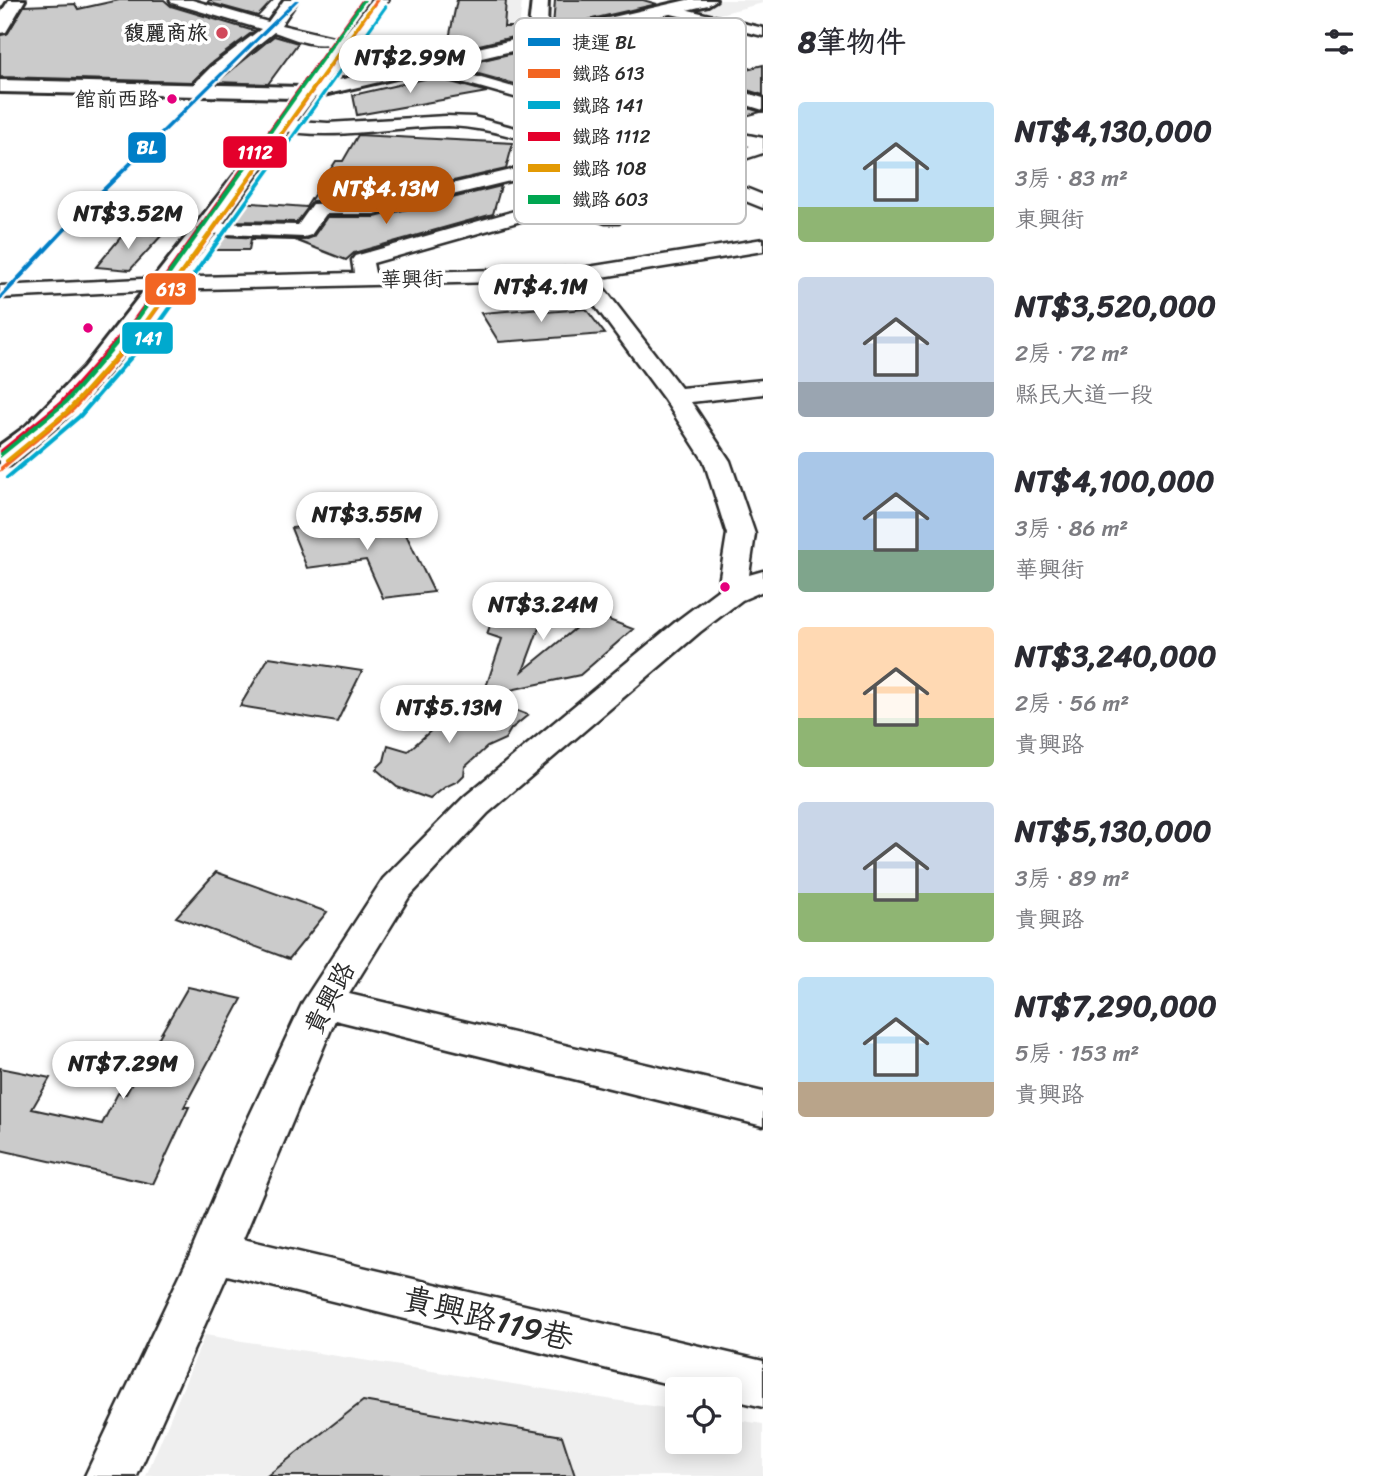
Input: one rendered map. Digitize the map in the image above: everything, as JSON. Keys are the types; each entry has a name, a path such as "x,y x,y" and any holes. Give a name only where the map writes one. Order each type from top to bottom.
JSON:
{"main road":[{"path":"0,28 17,0"},
{"path":"310,55 328,40 358,0"},
{"path":"0,441 34,415 114,325 116,302 205,229 380,0"},
{"path":"539,18 540,0"},
{"path":"629,18 708,0"},
{"path":"0,86 307,93 514,45"},
{"path":"262,112 292,71"},
{"path":"746,99 763,104"},
{"path":"0,459 35,433 94,373 146,279"}],"street":[{"path":"177,0 313,39 328,40"},
{"path":"197,90 218,69 272,27 291,0"},
{"path":"668,9 707,18"},
{"path":"746,27 763,32"},
{"path":"425,67 514,92"},
{"path":"282,125 328,128 446,121 474,122 514,133"},
{"path":"746,151 763,145"},
{"path":"205,229 304,231 320,208 374,208 514,175"},
{"path":"746,195 763,202"},
{"path":"365,279 362,260 514,217"},
{"name":"華興街","path":"0,292 146,279 365,279 582,274 763,245"},
{"path":"582,274 675,396 717,461 741,534 732,594"},
{"path":"675,396 763,387"},
{"path":"733,510 763,516"},
{"name":"貴興路","path":"111,1476 214,1252 263,1134 323,1002 396,887 466,815 689,626 732,594 763,580"},
{"path":"323,1002 763,1110"},
{"path":"496,1029 763,1093"},
{"name":"貴興路119巷","path":"214,1252 763,1384"}],"shaded area":[{"path":"455,0 522,0 520,18 514,18 514,34 503,41 416,62 380,52 449,34"},
{"path":"717,0 763,0 763,3 708,17 680,9"},
{"path":"514,69 514,89 478,79"},
{"path":"205,1335 665,1408 665,1454 742,1454 742,1421 763,1424 763,1476 146,1476"}],"building":[{"path":"119,0 164,0 171,6 254,31 210,64 192,82 0,77 0,35 8,33 24,6 75,4 78,9"},
{"path":"273,0 258,16 207,2"},
{"path":"457,0 506,0 504,27 513,27 514,37 416,60 393,52 449,39"},
{"path":"555,0 643,0 657,4 596,18 554,18"},
{"path":"274,36 298,43 268,84 217,82"},
{"path":"514,53 514,84 453,67"},
{"path":"763,65 763,95 746,90 746,69"},
{"path":"433,77 487,92 357,115 353,95"},
{"path":"746,107 761,112 746,116"},
{"path":"358,135 513,143 506,169 374,199 313,201 297,222 227,221 239,202 306,207 336,161 343,161"},
{"path":"501,186 493,214 354,253 346,260 295,240 251,239 249,250 212,250 218,236 305,240 313,237 327,217 375,217"},
{"path":"125,232 162,235 130,270 96,267"},
{"path":"542,308 545,312 586,309 605,334 499,342 481,313"},
{"path":"397,516 434,592 383,598 366,560 307,568 291,528"},
{"path":"505,585 553,590 523,671 593,614 633,629 580,675 483,696 502,639 487,634"},
{"path":"269,657 362,671 337,722 240,706"},
{"path":"477,695 528,715 511,729 505,739 487,747 465,767 464,775 458,781 430,799 397,787 376,769 384,761 388,745 408,751 435,727 439,704 451,706 461,697"},
{"path":"216,872 327,912 289,959 176,917"},
{"path":"188,987 242,999 184,1107 189,1107 153,1184 0,1150 0,1068 50,1078 32,1109 102,1124 118,1093 126,1094"},
{"path":"363,1401 562,1436 575,1476 267,1476"}],"metro line":[{"name":"BL","path":"0,298 77,216 297,0"}],"rail line":[{"name":"1112","path":"0,453 61,403 134,321 363,0"},
{"name":"603","path":"0,456 66,402 137,319 364,0"},
{"name":"613","path":"0,470 73,409 145,325 377,0"},
{"name":"108","path":"7,461 68,411 142,328 372,6"},
{"name":"141","path":"7,478 80,416 153,332 386,6"}],"place":[{"name":"馥麗商旅","path":"222,33"},
{"name":"館前西路","path":"172,99"}]}
